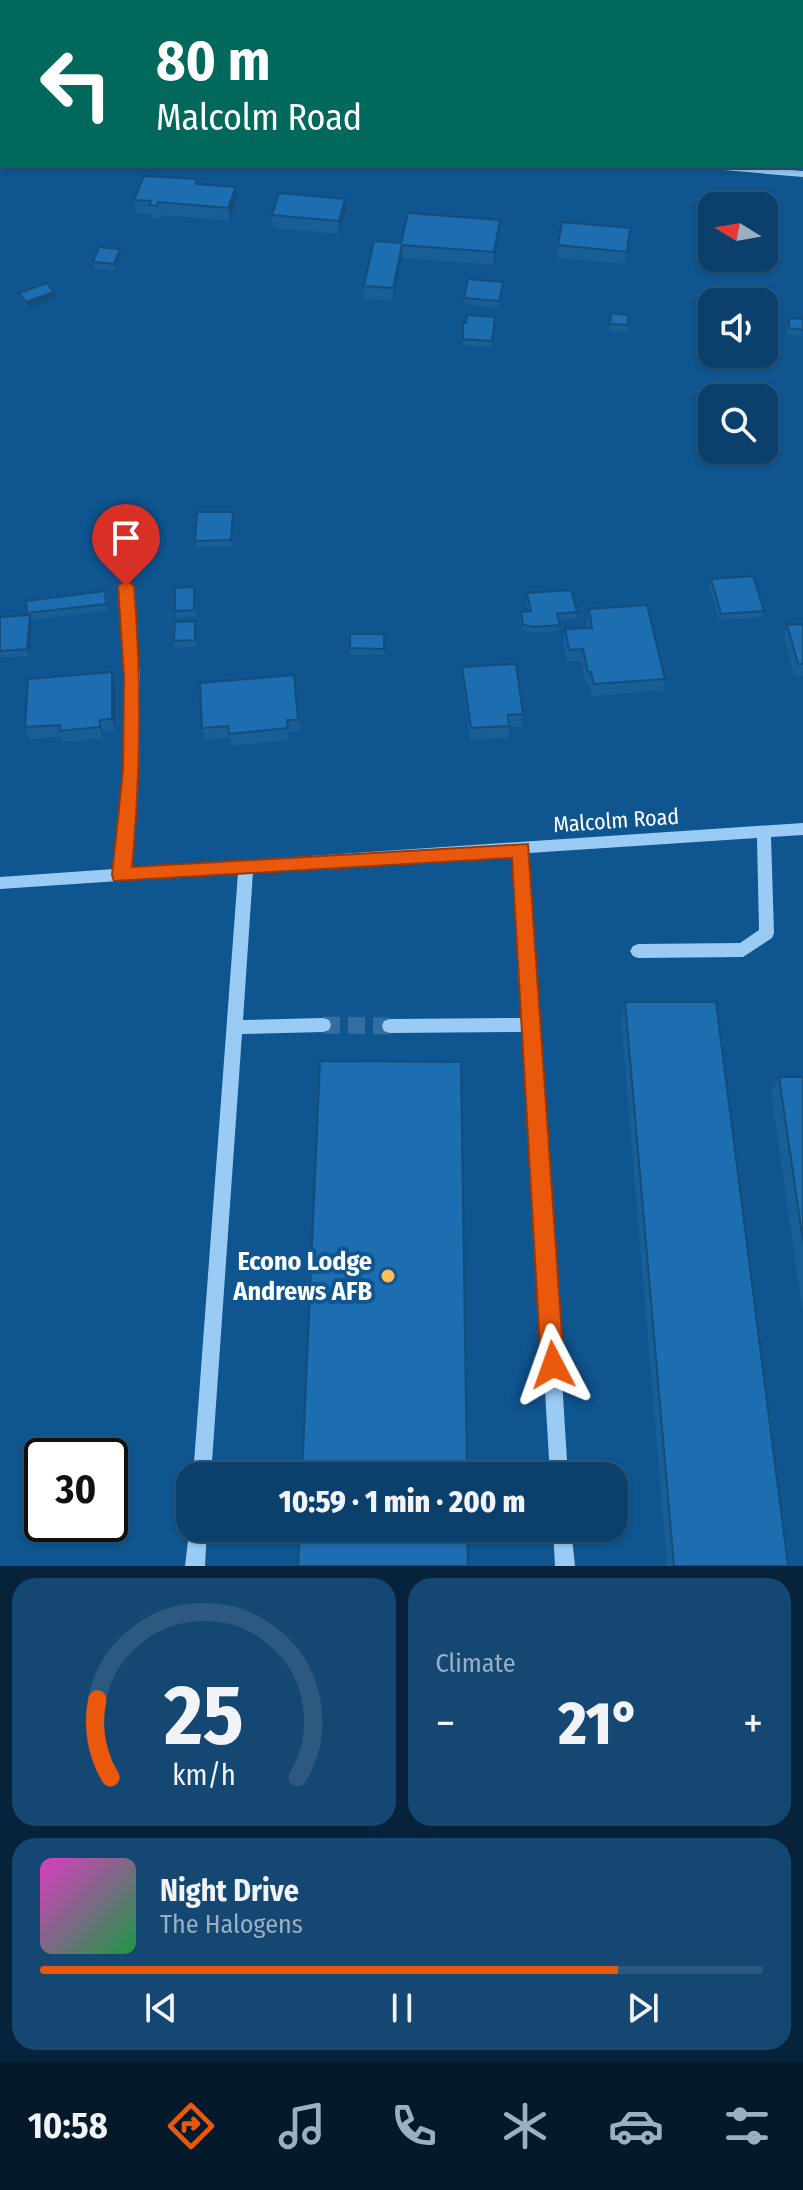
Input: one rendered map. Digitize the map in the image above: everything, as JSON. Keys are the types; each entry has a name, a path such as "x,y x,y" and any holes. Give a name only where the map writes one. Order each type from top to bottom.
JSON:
{"street":[{"path":"735,168 803,174"},
{"path":"121,875 132,770 133,677 126,586"},
{"name":"Malcolm Road","path":"0,883 803,829"},
{"path":"638,951 743,950 767,933 764,832"},
{"path":"521,849 558,1462"},
{"path":"203,1462 246,867"},
{"path":"234,1027 323,1025"},
{"path":"390,1026 531,1025"},
{"path":"195,1566 197,1542"},
{"path":"563,1542 565,1566"}],"building":[{"path":"144,176 197,179 196,184 236,187 228,208 158,202 157,206 149,205 151,201 134,200"},
{"path":"279,193 345,199 339,221 272,215"},
{"path":"408,213 500,220 494,252 402,245 393,288 364,286 374,241 401,243"},
{"path":"562,222 630,228 627,252 558,245"},
{"path":"99,247 120,249 114,264 93,262"},
{"path":"468,279 503,282 499,301 464,298"},
{"path":"47,283 54,292 26,302 19,293"},
{"path":"611,313 628,315 628,325 610,324"},
{"path":"467,315 495,317 492,341 463,339 463,323 466,323"},
{"path":"789,318 803,319 803,330 789,328"},
{"path":"197,512 233,512 231,540 195,541"},
{"path":"753,576 764,611 721,614 711,579"},
{"path":"194,587 194,610 175,611 175,588"},
{"path":"571,590 577,612 557,614 560,625 523,625 521,612 531,611 527,593"},
{"path":"105,591 106,604 27,613 26,601"},
{"path":"647,605 665,679 594,684 583,649 569,650 565,629 592,628 589,609"},
{"path":"30,615 27,649 0,651 0,617"},
{"path":"195,621 195,640 174,641 175,622"},
{"path":"803,624 803,664 798,664 787,625"},
{"path":"350,634 384,634 384,649 350,648"},
{"path":"516,664 523,714 508,715 509,726 471,728 462,667"},
{"path":"112,672 112,719 100,720 100,727 59,731 60,725 25,727 28,679"},
{"path":"294,675 298,720 287,720 288,728 229,734 228,726 202,728 200,683"},
{"path":"625,1002 716,1002 788,1566 674,1566"},
{"name":"Econo Lodge Andrews AFB","path":"320,1061 461,1062 467,1462 303,1462"},
{"path":"779,1077 803,1077 803,1241"},
{"path":"299,1542 467,1542 468,1566 298,1566"}],"tunnel":[{"path":"323,1025 390,1026"}],"place":[{"name":"Econo Lodge Andrews AFB","path":"388,1276"}],"route":[{"path":"126,586 133,677 132,770 121,875 521,849 553,1365"}]}
